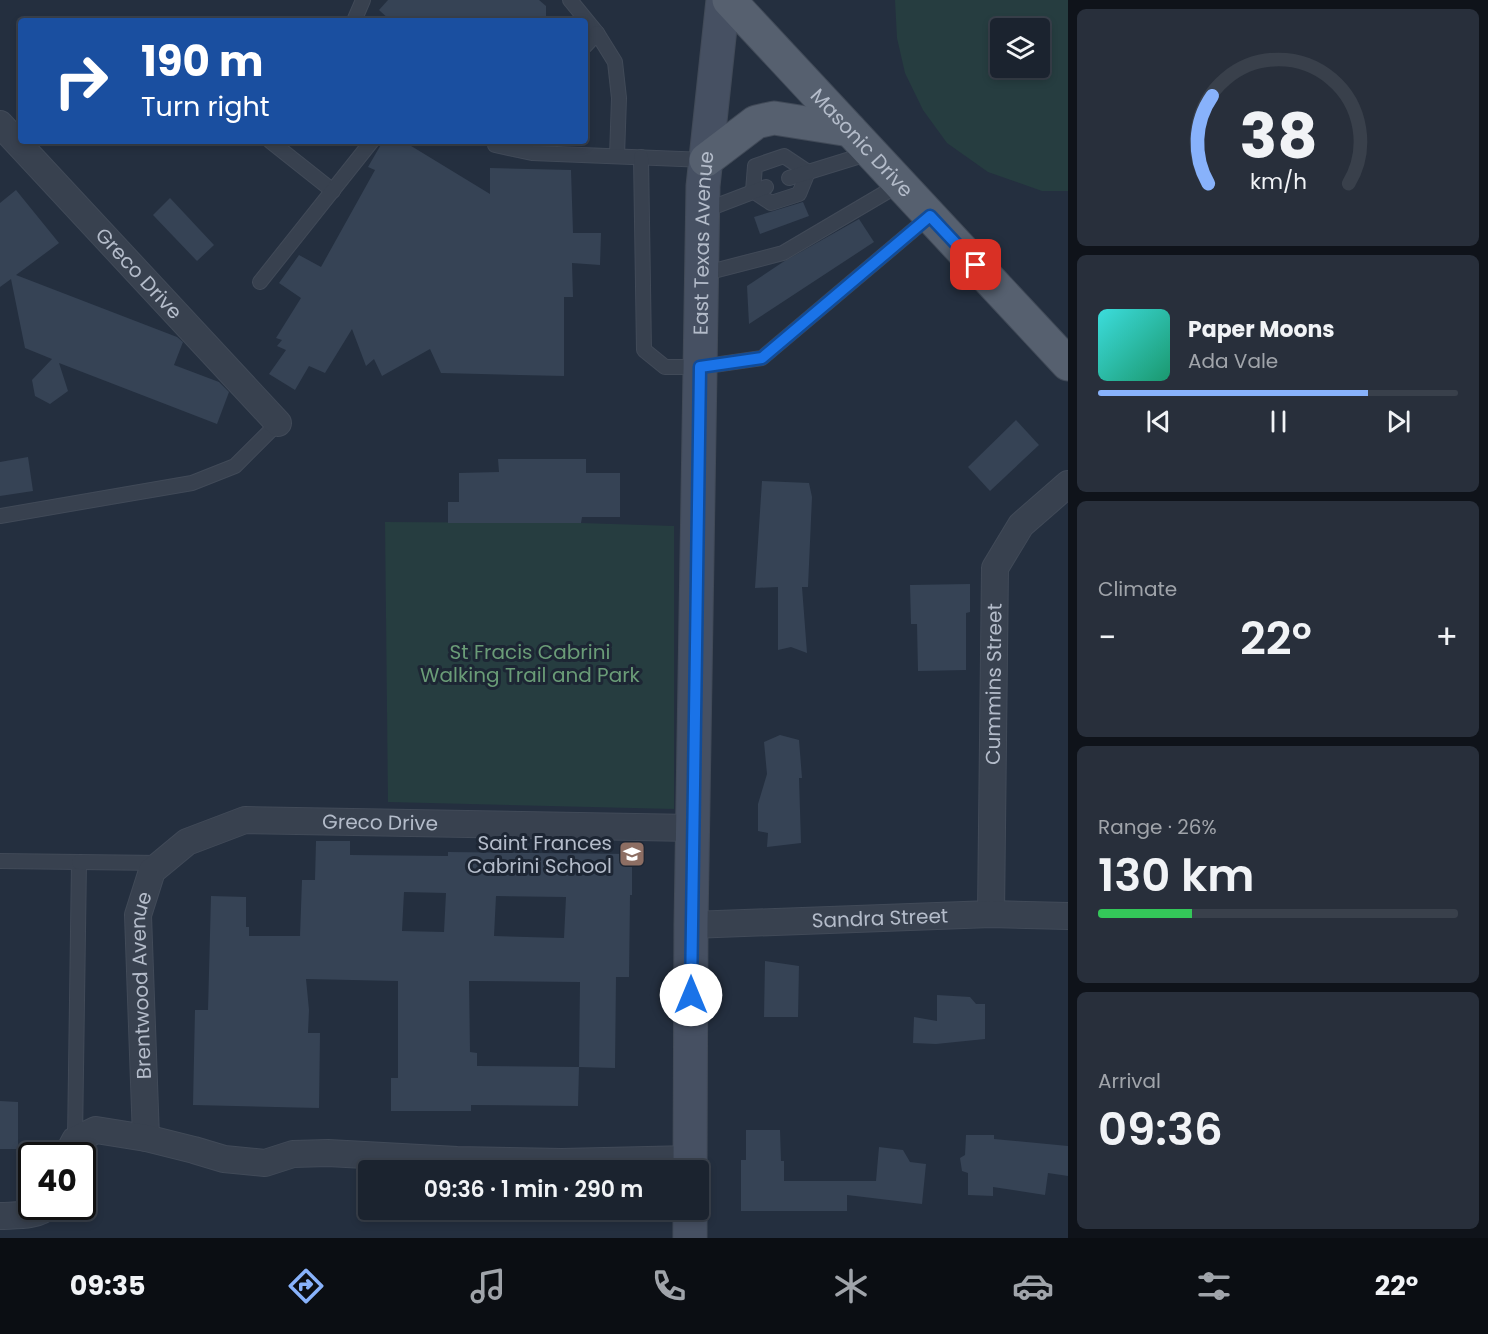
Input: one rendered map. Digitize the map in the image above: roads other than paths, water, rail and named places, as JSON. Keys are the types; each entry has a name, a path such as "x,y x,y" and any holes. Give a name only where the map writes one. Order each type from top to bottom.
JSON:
{"main road":[{"name":"Masonic Drive","path":"729,0 1068,364"},
{"path":"706,160 756,122 774,118 861,141"}],"street":[{"name":"East Texas Avenue","path":"690,1160 691,925 703,211 706,160 723,0"},
{"name":"Greco Drive","path":"0,123 18,142"},
{"name":"Greco Drive","path":"19,144 278,423"},
{"name":"Cummins Street","path":"991,914 995,568 1021,525 1068,484"},
{"name":"Greco Drive","path":"157,867 187,842 245,820 693,828"},
{"name":"Brentwood Avenue","path":"146,1138 138,915 157,867"},
{"name":"Sandra Street","path":"691,925 991,914 1068,916"},
{"path":"79,1142 96,1130 146,1138 194,1149 224,1159 265,1163 293,1154 328,1153 457,1160"},
{"path":"0,1216 18,1215"},
{"path":"690,1220 690,1238"}],"lane":[{"path":"355,18 363,0"},
{"path":"570,0 585,18"},
{"path":"588,22 615,62 619,98 616,156"},
{"path":"588,43 597,33"},
{"path":"789,178 808,172 861,141"},
{"path":"274,144 333,191"},
{"path":"260,282 370,144"},
{"path":"499,144 532,153 706,160"},
{"path":"784,156 808,172 799,194 771,203 759,189 755,166 784,156"},
{"path":"641,157 644,350 665,367 700,367 762,358 930,216"},
{"path":"702,274 783,253 901,184"},
{"path":"703,211 759,189"},
{"path":"0,516 192,483 235,466 278,423"},
{"path":"0,861 78,862 157,867"},
{"path":"71,1142 78,862"}],"place":[{"name":"Saint Frances Cabrini School","path":"632,854"}],"park label":[{"name":"St Fracis Cabrini Walking Trail and Park","path":"530,664"}]}
